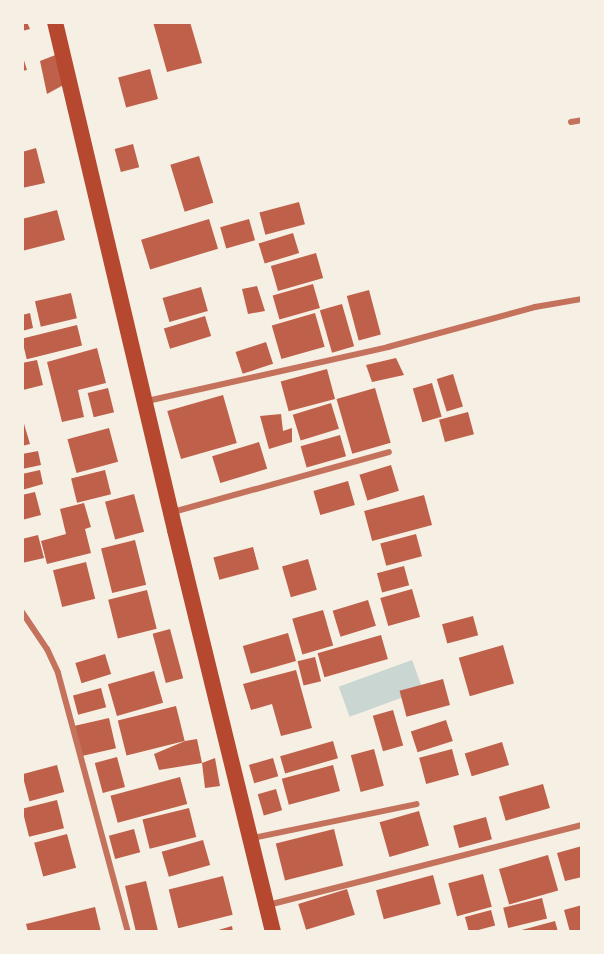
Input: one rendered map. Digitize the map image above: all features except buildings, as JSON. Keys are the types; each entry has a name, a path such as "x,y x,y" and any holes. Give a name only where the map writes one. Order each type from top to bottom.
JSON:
{"highway":[{"path":"55,22 170,512 273,932"}],"street":[{"path":"572,122 582,120"},
{"path":"144,402 388,347 535,307 582,298"},
{"path":"170,512 389,452"},
{"path":"22,612 47,649 58,674 128,932"},
{"path":"250,839 417,804"},
{"path":"266,905 582,825"}],"shaded area":[{"path":"412,660 423,690 350,717 339,687"}]}
